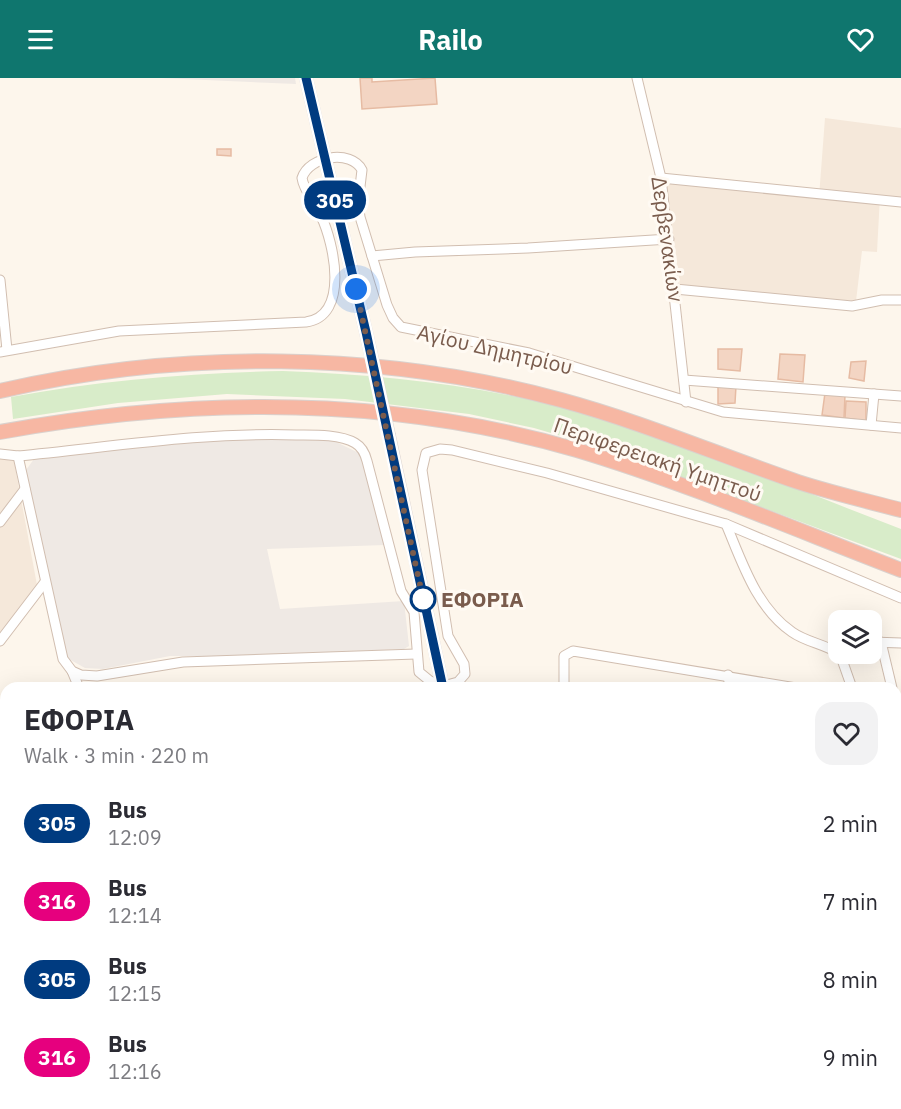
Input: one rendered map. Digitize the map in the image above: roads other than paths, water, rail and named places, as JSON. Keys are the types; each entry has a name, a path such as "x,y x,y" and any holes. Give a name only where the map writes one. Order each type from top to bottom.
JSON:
{"highway":[{"name":"Περιφερειακή Υμηττού","path":"0,391 121,371 241,362 323,364 430,374 488,383 561,400 643,424 806,484 901,510"},
{"name":"Περιφερειακή Υμηττού","path":"2,432 106,415 249,406 332,408 445,421 536,439 616,462 901,570"}],"main road":[{"path":"306,78 366,332 442,682"}],"street":[{"name":"Δερβενακίων","path":"638,78 661,178 686,402"},
{"name":"Αγίου Δημητρίου","path":"325,159 349,159 359,165 362,171 359,210 390,312 401,327 529,353 686,402 745,415 901,428"},
{"path":"0,280 4,351 119,331 306,322 321,318 329,311 333,300 332,262 323,218 302,178 310,166 325,159"},
{"path":"661,178 901,202"},
{"path":"372,256 669,239"},
{"path":"675,289 852,306 882,300 901,300"},
{"path":"684,380 901,396"},
{"path":"871,425 874,394"},
{"path":"0,454 18,456 199,435 300,435 356,443 361,447 367,461 401,591 414,612 418,628 416,654 419,672 435,682"},
{"path":"458,682 465,674 464,664 448,636 422,470 426,453 432,450 452,450 547,473 726,524 901,598"},
{"path":"18,456 63,659 77,682"},
{"path":"0,522 25,489"},
{"path":"726,524 750,581 767,608 791,632 828,647"},
{"path":"0,641 45,582"},
{"path":"882,642 901,643"},
{"path":"564,682 564,657 573,651 765,682"},
{"path":"72,671 81,675 97,676 183,662 416,654"},
{"path":"882,659 890,682"},
{"path":"843,664 850,682"},
{"path":"728,675 729,682"}],"place":[{"name":"ΕΦΟΡΙΑ","path":"423,599"}]}
